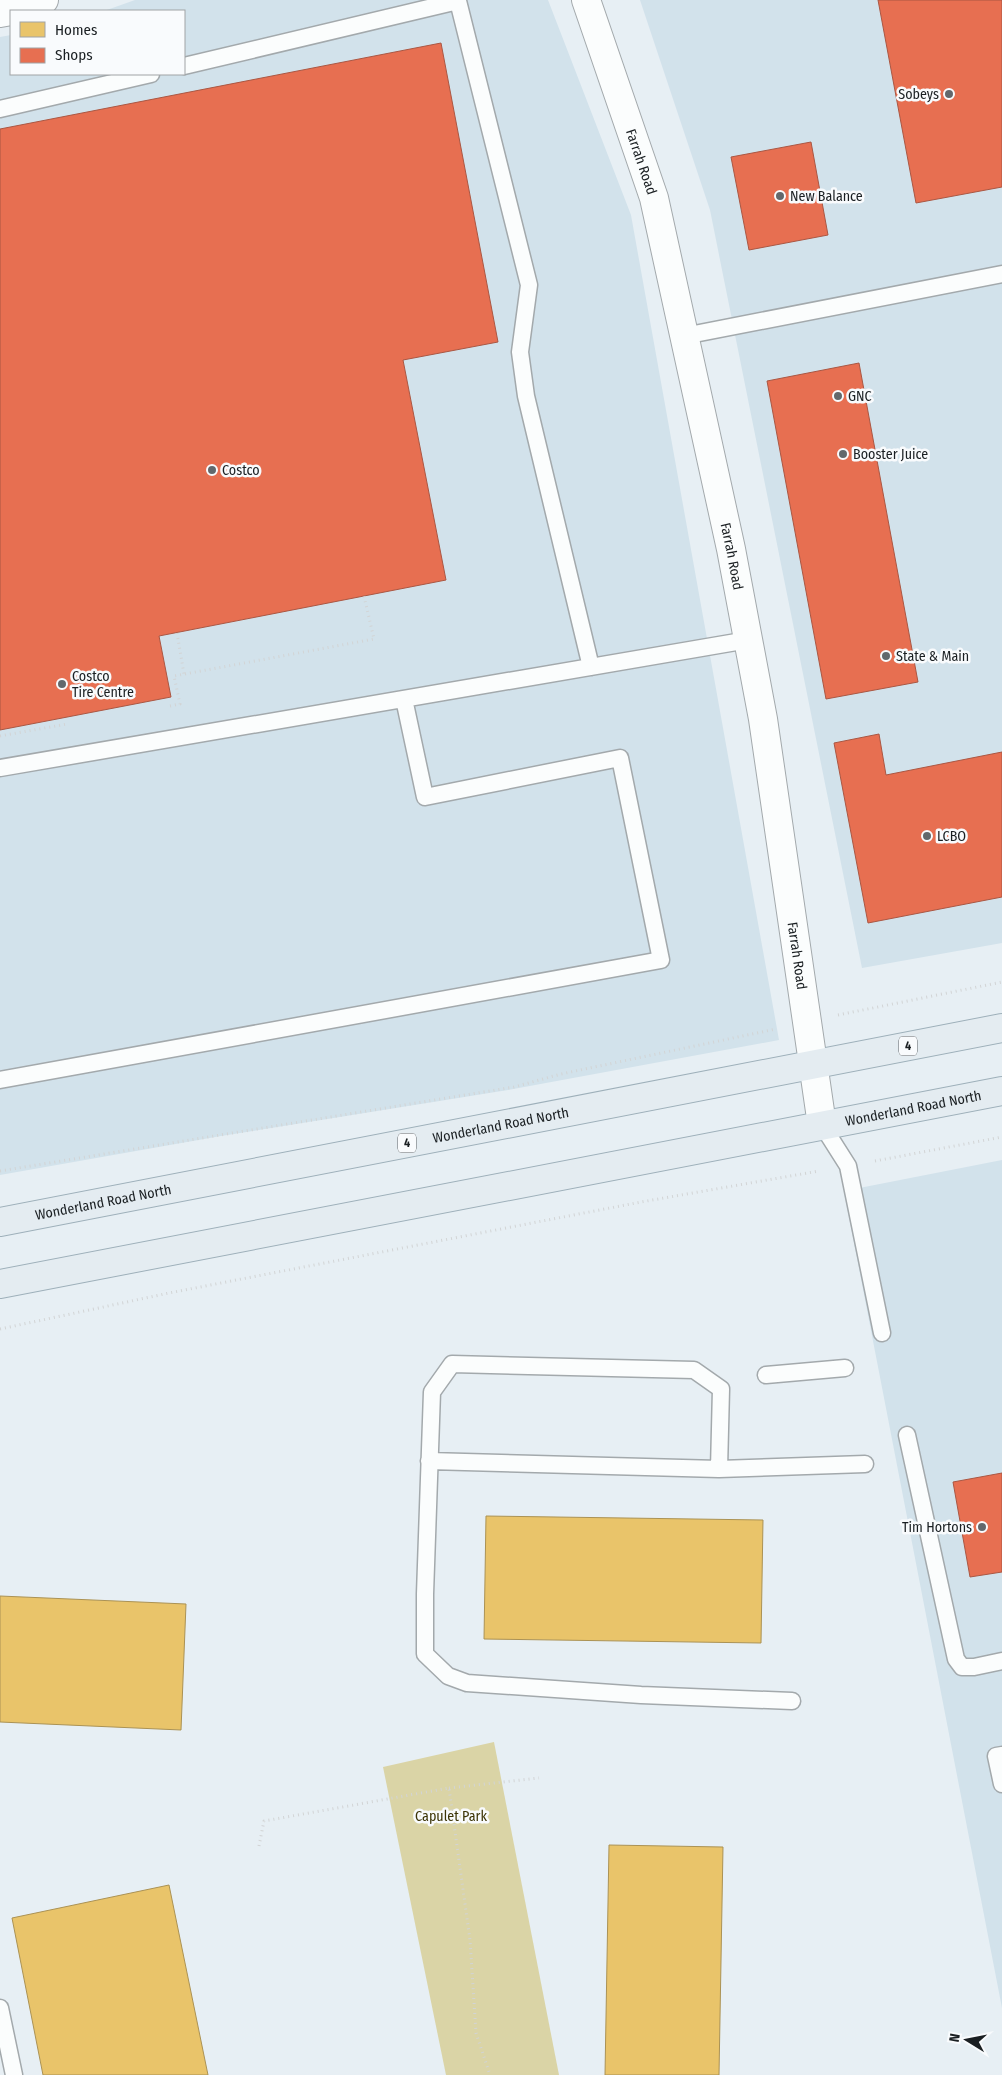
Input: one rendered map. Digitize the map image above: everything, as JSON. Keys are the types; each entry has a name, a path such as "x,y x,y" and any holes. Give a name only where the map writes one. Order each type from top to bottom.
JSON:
{"main road":[{"name":"Wonderland Road North","path":"0,1222 1002,1028"},
{"name":"Wonderland Road North","path":"0,1284 1002,1091"}],"street":[{"path":"17,10 44,0"},
{"name":"Farrah Road","path":"586,0 654,198 731,549 763,719 822,1125"}],"lane":[{"path":"185,66 458,1 529,285 520,352 526,396 591,667"},
{"path":"0,109 146,75"},
{"path":"684,336 1002,274"},
{"path":"0,768 748,640"},
{"path":"0,1080 661,960 620,758 425,797 404,699"},
{"path":"822,1125 848,1166 882,1333"},
{"path":"719,1469 721,1389 694,1370 452,1364 432,1392 425,1594 425,1654 448,1676 467,1683 641,1695 792,1701"},
{"path":"766,1375 845,1368"},
{"path":"907,1435 956,1659 962,1667 974,1667 1002,1661"},
{"path":"429,1461 719,1469 865,1464"},
{"path":"1002,1755 996,1756 1002,1784"},
{"path":"0,2008 14,2075"}],"path":[{"path":"170,706 180,704 174,676 374,639 364,596"},
{"path":"177,633 184,674"},
{"path":"0,736 68,724"},
{"path":"20,726 22,732"},
{"path":"0,1171 514,1087 561,1074 807,1021 1002,982"},
{"path":"0,1329 169,1293 641,1202 1002,1137"},
{"path":"259,1846 264,1821 449,1788 539,1778"},
{"path":"449,1788 470,1940 476,2033 490,2075"}],"shaded area":[{"path":"135,0 548,0 631,215 779,1040 508,1090 221,1136 0,1175 0,37 10,35 10,75 185,75 185,10 107,10"},
{"path":"640,0 1002,0 1002,943 862,968 710,210"},
{"path":"1002,1160 1002,2008 844,1191"}],"green space":[{"name":"Capulet Park","path":"494,1742 559,2075 446,2075 383,1767"}],"building: Homes":[{"path":"486,1516 763,1520 761,1643 484,1639"},
{"path":"0,1596 186,1604 181,1730 0,1722"},
{"path":"609,1845 723,1847 719,2075 605,2075"},
{"path":"169,1885 208,2075 43,2075 12,1918"}],"building: Shops":[{"name":"Sobeys","path":"878,0 1002,0 1002,187 916,203"},
{"name":"Costco","path":"441,43 498,342 403,360 446,580 159,636 171,697 0,730 0,129"},
{"name":"New Balance","path":"811,142 828,235 749,250 731,157"},
{"path":"859,363 918,682 826,699 767,381"},
{"name":"LCBO","path":"879,734 886,775 1002,752 1002,897 868,923 834,743"},
{"name":"Tim Hortons","path":"1002,1473 1002,1572 970,1577 953,1482"}],"place":[{"name":"Sobeys","path":"949,94"},
{"name":"New Balance","path":"780,196"},
{"name":"GNC","path":"838,396"},
{"name":"Booster Juice","path":"843,454"},
{"name":"Costco","path":"212,470"},
{"name":"State & Main","path":"886,656"},
{"name":"Costco Tire Centre","path":"62,684"},
{"name":"LCBO","path":"927,836"},
{"name":"Tim Hortons","path":"982,1527"}]}
